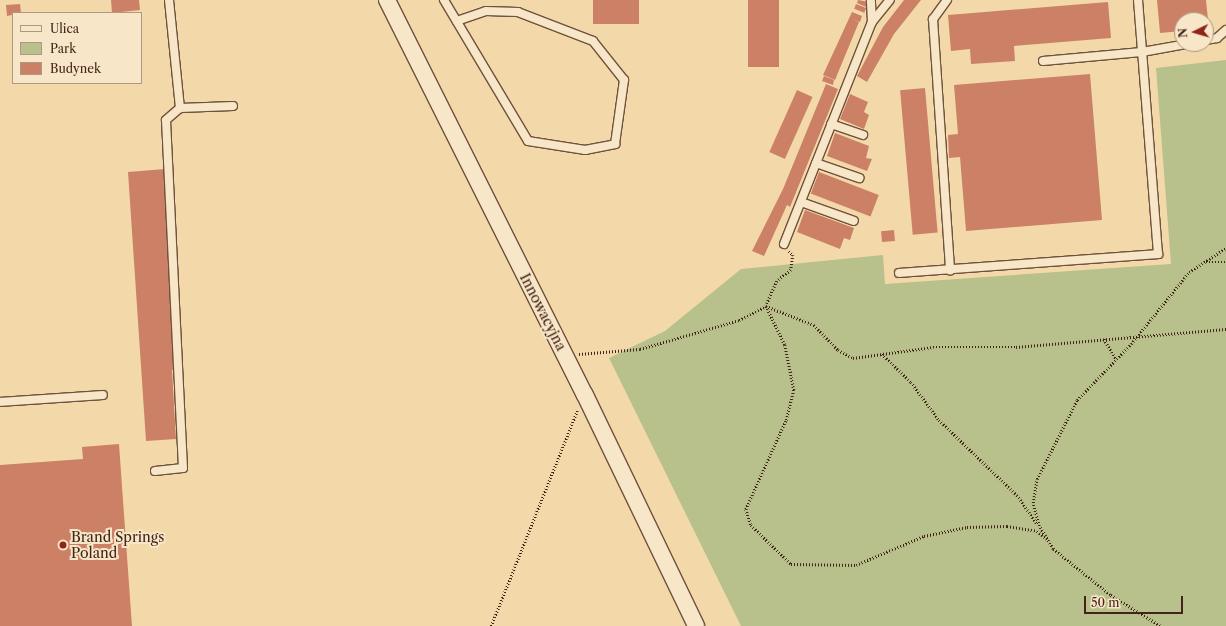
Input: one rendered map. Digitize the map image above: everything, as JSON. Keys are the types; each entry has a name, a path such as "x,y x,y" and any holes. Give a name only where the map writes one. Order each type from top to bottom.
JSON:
{"street":[{"name":"Innowacyjna","path":"386,0 585,395 696,626"}],"lane":[{"path":"169,0 180,108"},
{"path":"444,0 528,141 584,150 615,144 624,80 593,40 518,12 486,11 457,21"},
{"path":"871,0 872,22"},
{"path":"784,244 872,22 890,0"},
{"path":"947,0 933,19 950,270"},
{"path":"899,273 1158,254 1138,0"},
{"path":"1214,39 1217,38 1226,30"},
{"path":"1043,61 1142,52 1174,46"},
{"path":"155,471 183,468 166,120 180,108 233,106"},
{"path":"831,124 863,135"},
{"path":"816,163 859,178"},
{"path":"801,202 854,221"},
{"path":"0,402 103,395"}],"path":[{"path":"565,355 640,349 739,320 766,306 777,281 791,270 792,255 784,244"},
{"path":"1039,526 1032,503 1037,478 1077,400 1137,336 1189,272 1226,248"},
{"path":"1205,262 1226,262"},
{"path":"766,306 814,325 838,350 854,358 933,347 1016,347 1226,329"},
{"path":"766,306 784,345 794,390 786,421 746,509 750,526 770,548 791,564 823,567 856,565 924,536 967,527 1007,526 1037,531 1047,539"},
{"path":"1103,339 1116,359"},
{"path":"882,354 911,382 939,420 1017,495 1053,549 1110,595 1160,626"},
{"path":"491,626 585,395"}],"green space":[{"path":"1226,60 1226,626 741,626 609,358 665,331 741,269 883,255 885,284 1171,264 1156,68"}],"building":[{"path":"111,0 139,0 140,10 112,12"},
{"path":"593,0 639,0 639,24 593,24"},
{"path":"748,0 779,0 779,67 748,67"},
{"path":"858,0 869,2 866,7 857,3"},
{"path":"904,0 921,0 894,34 867,82 857,76 883,27"},
{"path":"1157,0 1206,0 1207,12 1174,12 1174,32 1160,33"},
{"path":"1108,2 1111,38 1014,46 1015,61 971,64 970,49 951,51 948,15"},
{"path":"20,4 21,12 12,12 12,15 7,16 6,5"},
{"path":"856,4 866,8 864,13 854,9"},
{"path":"852,12 862,16 860,22 852,19 859,22 835,80 823,75"},
{"path":"1090,74 1102,220 966,231 960,157 949,158 948,135 958,134 954,85"},
{"path":"824,76 834,80 833,85 822,81"},
{"path":"826,84 838,89 790,207 787,205 764,256 752,251 783,189"},
{"path":"925,88 938,232 913,235 900,90"},
{"path":"797,90 813,97 785,159 769,152"},
{"path":"850,94 868,102 864,112 869,115 864,129 840,119"},
{"path":"835,133 869,146 866,158 872,159 867,171 827,156"},
{"path":"165,169 179,368 172,370 176,439 146,441 128,172"},
{"path":"819,172 879,195 871,216 811,193"},
{"path":"805,210 854,228 850,240 844,238 840,249 797,232"},
{"path":"894,230 895,241 882,242 881,231"},
{"name":"Brand Springs Poland","path":"119,444 132,626 0,626 0,465 83,459 82,447"}],"place":[{"name":"Brand Springs Poland","path":"63,545"}]}
